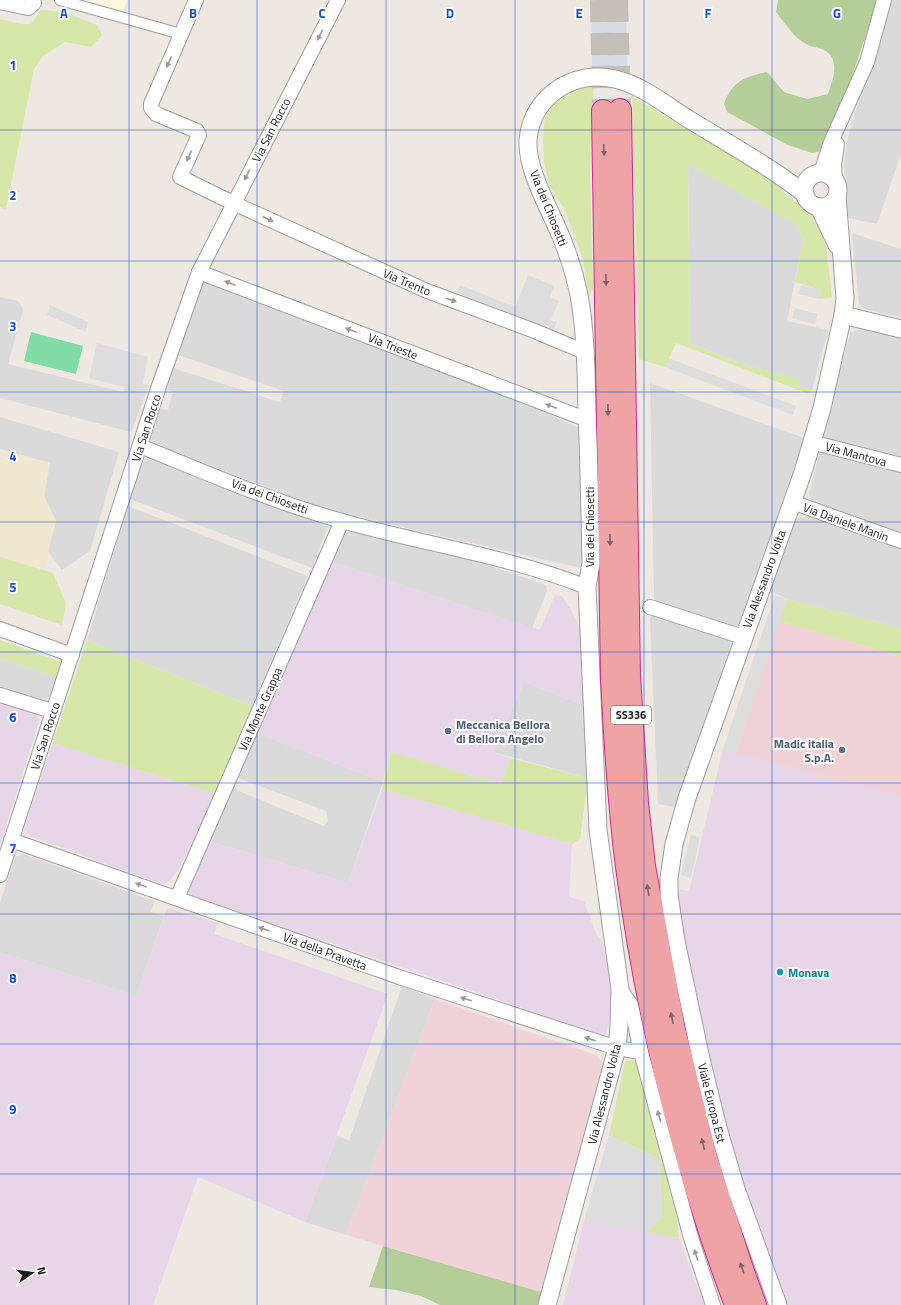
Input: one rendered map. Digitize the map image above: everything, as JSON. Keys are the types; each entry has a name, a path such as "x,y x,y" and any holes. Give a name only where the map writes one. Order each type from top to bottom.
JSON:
{"highway":[{"name":"SS336","path":"736,1305 706,1216 672,1098 657,1036 637,930 626,859 615,738 612,677 611,110 629,676 637,804 648,889 674,1030 706,1158 755,1305"}],"street":[{"path":"0,2 28,8 34,3 33,0"},
{"path":"60,0 181,34 196,0"},
{"name":"Via San Rocco","path":"0,875 52,711 199,272 338,0"},
{"name":"Via Alessandro Volta","path":"669,895 671,864 680,820 743,637 792,502 822,408 843,315 845,298 842,260 821,185 834,165 841,122 866,62 884,0"},
{"name":"Via Trento","path":"181,34 151,108 156,114 198,131 199,135 180,177 233,203 427,290 585,352"},
{"name":"Via dei Chiosetti","path":"598,830 587,587 591,563 585,352 579,294 562,238 542,197 530,158 528,140 534,117 543,102 559,88 585,78 607,77 623,81 641,89 779,176 821,185"},
{"name":"Via Alessandro Volta","path":"821,185 830,204 819,207 835,238 842,260"},
{"name":"Via Trieste","path":"199,272 588,420"},
{"path":"843,315 901,329"},
{"name":"Via Mantova","path":"811,442 901,465"},
{"name":"Via dei Chiosetti","path":"140,446 280,502 342,521 551,572 587,587"},
{"name":"Via Daniele Manin","path":"792,502 901,541"},
{"name":"Via Monte Grappa","path":"177,898 342,521"},
{"path":"650,607 743,637"},
{"path":"0,629 72,655"},
{"path":"0,695 52,711"},
{"name":"Via Alessandro Volta","path":"547,1305 617,1048 620,990 598,830"},
{"name":"Via della Pravetta","path":"11,840 399,977 617,1048 641,1052"},
{"name":"Viale Europa Est","path":"669,895 687,996 718,1128 736,1189 778,1305"},
{"path":"620,990 631,1005 641,1052 691,1238 713,1305"}],"shaded area":[{"path":"87,0 127,0 123,11"},
{"path":"591,0 626,0 627,66 592,67"},
{"path":"890,0 901,0 901,154 877,224 848,218 844,166 847,141 855,112 878,44"},
{"path":"688,163 797,225 803,240 787,321 828,330 812,390 797,386 799,379 749,366 690,344"},
{"path":"852,233 901,249 901,318 865,309 859,304"},
{"path":"528,275 554,286 550,297 559,301 551,320 557,322 553,333 456,294 460,285 515,307"},
{"path":"204,282 533,405 558,419 582,429 584,559 581,568 320,508 153,443 150,436 158,408 168,410 173,392 167,389 173,368 280,402 284,391 178,355"},
{"path":"801,285 821,290 818,299 798,294"},
{"path":"0,297 18,301 23,310 8,364 123,392 144,399 131,432 0,398"},
{"path":"50,305 88,322 86,332 47,315"},
{"path":"795,308 818,314 815,324 792,318"},
{"path":"860,328 901,337 901,459 823,439 822,435 850,333"},
{"path":"97,343 148,357 143,383 149,385 144,399 123,392 125,387 89,378"},
{"path":"668,358 796,406 793,415 665,367"},
{"path":"650,383 804,438 740,624 731,629 659,605 654,598"},
{"path":"0,417 119,452 90,551 62,570 48,551 56,521 44,496 50,463 0,449"},
{"path":"0,449 50,463 44,496 56,521 43,571 0,557"},
{"path":"820,450 901,471 901,534 812,501 809,494"},
{"path":"149,459 328,526 312,568 130,499 143,461"},
{"path":"128,506 308,576 252,706 87,640"},
{"path":"812,516 901,549 901,628 787,599 767,590 797,518"},
{"path":"350,532 479,562 546,585 547,591 532,628 333,562 346,533"},
{"path":"333,562 540,630 555,595 562,596 580,629 584,705 524,682 493,752 510,758 501,784 390,752 383,782 255,732"},
{"path":"775,595 787,599 735,753 723,749"},
{"path":"656,615 732,640 676,807 658,804 650,620 651,616"},
{"path":"779,621 901,657 901,796 735,753"},
{"path":"0,658 57,677 53,694 46,699 38,698 0,686"},
{"path":"524,682 584,705 588,778 493,752"},
{"path":"0,702 35,712 39,721 0,845"},
{"path":"255,732 383,782 348,883 209,841 229,791 234,789 324,826 328,821 326,811 238,778 237,772"},
{"path":"53,743 216,794 180,867 170,881 162,884 30,836 24,828"},
{"path":"723,749 901,796 901,1305 786,1305 772,1272 733,1155 685,954 676,889 689,891"},
{"path":"382,789 572,844 569,897 584,901 597,936 602,941 610,975 611,1017 605,1036 189,895 188,888 209,841 348,883"},
{"path":"691,835 700,837 691,878 681,875"},
{"path":"23,854 154,901 151,912 164,916 136,996 0,952 0,903 15,857"},
{"path":"167,908 218,923 214,934 388,994 305,1222 198,1177 153,1305 0,1305 0,952 136,996"},
{"path":"402,986 435,999 346,1235 305,1222 337,1135 349,1141"},
{"path":"435,999 596,1055 603,1063 544,1293 346,1235"},
{"path":"609,1135 659,1159 662,1217 646,1232 584,1220"},
{"path":"584,1220 679,1238 704,1305 563,1305"}],"green space":[{"path":"778,0 878,0 844,99 821,151 812,153 788,145 727,112 724,103 736,84 746,78 767,72 784,92 807,99 828,94 834,70 832,59 824,50 806,44 793,34 776,12"},
{"path":"41,10 64,12 97,25 102,35 91,47 65,42 43,56 34,69 6,209 0,207 0,19 20,24 31,24"},
{"path":"594,84 590,175 593,289 589,296 582,256 564,208 550,187 544,162 543,134 545,117 552,105 582,86"},
{"path":"632,96 784,187 782,191 817,219 826,245 832,298 818,299 821,290 795,282 803,240 797,225 688,164 690,344 749,366 800,379 798,386 812,390 809,394 676,343 665,367 639,359"},
{"path":"31,332 83,346 76,374 24,361"},
{"path":"0,557 53,573 66,603 62,625 0,604"},
{"path":"787,599 901,628 901,657 779,621"},
{"path":"0,640 61,662 57,677 0,658"},
{"path":"87,640 252,706 216,794 53,743"},
{"path":"390,752 501,784 510,758 588,778 580,839 572,844 382,789"},
{"path":"634,1060 639,1070 674,1195 679,1238 646,1232 662,1217 659,1159 609,1135 625,1061"},
{"path":"383,1246 544,1293 540,1305 440,1305 421,1296 396,1290 369,1287"}],"tunnel":[{"path":"601,0 603,111"},
{"path":"617,0 620,110"}],"place":[{"name":"Meccanica Bellora di Bellora Angelo","path":"448,731"},
{"name":"Madic italia S.p.A.","path":"842,750"},
{"name":"Monava","path":"780,972"}]}
